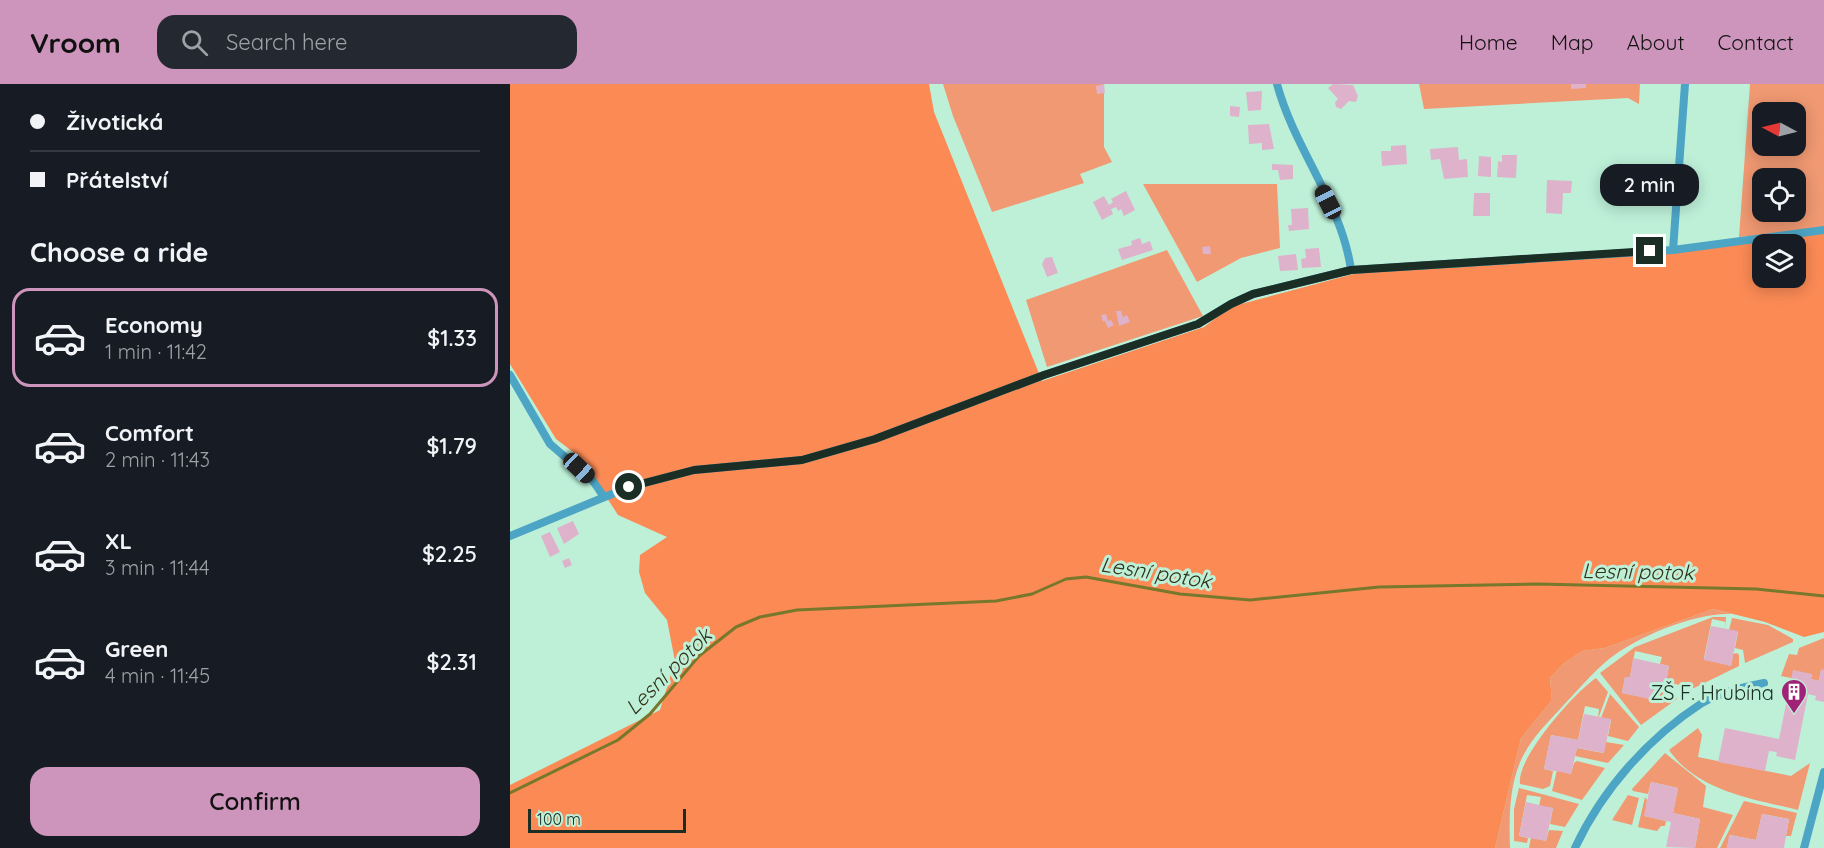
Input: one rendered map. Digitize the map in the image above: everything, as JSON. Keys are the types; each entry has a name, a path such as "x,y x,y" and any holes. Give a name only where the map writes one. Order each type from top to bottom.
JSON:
{"street":[{"path":"1277,84 1294,132 1328,202 1349,254 1351,270"},
{"path":"1673,250 1685,84"},
{"path":"510,537 604,497 694,470 802,460 875,439 1044,375 1198,324 1253,294 1351,270 1673,250 1824,230"},
{"path":"510,375 550,444 593,481 604,497"},
{"path":"1575,848 1610,789 1629,766 1664,733 1703,703 1733,690 1764,683"},
{"path":"1804,848 1824,772"}],"shaded area":[{"path":"510,84 929,84 934,112 1042,381 1204,327 1230,307 1357,273 1585,257 1752,240 1752,288 1806,288 1805,234 1824,232 1824,632 1804,637 1765,622 1713,609 1605,648 1582,651 1563,664 1550,678 1552,700 1521,738 1495,848 510,848 510,785 660,710 675,661 667,620 645,593 639,572 640,555 667,537 618,515 581,458 556,439 510,364"},
{"path":"943,84 1104,84 1104,147 1112,162 1080,174 1084,183 992,212 953,116"},
{"path":"1419,84 1640,84 1639,104 1628,98 1424,109"},
{"path":"1750,84 1824,84 1824,229 1739,237"},
{"path":"1143,184 1277,184 1280,248 1241,258 1197,282"},
{"path":"1167,250 1203,316 1047,367 1026,300"},
{"path":"1713,609 1732,614 1718,614 1685,621 1651,634 1621,650 1603,664 1550,719 1530,744 1514,779 1510,848 1495,848 1521,738 1552,700 1550,678 1563,664 1582,651 1605,648"},
{"path":"1713,617 1726,617 1726,622 1712,619 1704,658 1731,666 1733,654 1737,653 1739,666 1694,688 1666,682 1669,666 1660,664 1662,657 1635,651 1630,677 1625,677 1622,693 1658,700 1660,691 1673,693 1677,699 1641,725 1600,673 1635,647"},
{"path":"1732,618 1768,625 1793,639 1793,642 1745,663 1743,650 1735,648 1738,632 1729,630"},
{"path":"1824,638 1824,670 1821,670 1819,681 1811,679 1812,674 1791,678 1781,676 1789,654 1797,655 1799,648"},
{"path":"1596,678 1608,692 1598,719 1599,709 1585,706 1578,740 1551,735 1544,769 1553,771 1550,786 1543,789 1520,784 1521,773 1527,758 1549,726"},
{"path":"1610,694 1639,727 1628,741 1608,736 1611,721 1601,718"},
{"path":"1698,728 1702,735 1698,757 1791,776 1810,763 1798,810 1727,791 1710,784 1681,764 1669,750"},
{"path":"1606,742 1624,745 1608,763 1575,756 1577,748 1603,753"},
{"path":"1665,753 1706,786 1703,807 1733,815 1717,848 1695,848 1700,819 1673,813 1678,788 1651,782 1648,794 1633,791 1632,789"},
{"path":"1577,761 1605,768 1582,800 1552,791 1557,770 1571,774 1574,763"},
{"path":"1519,788 1579,804 1565,827 1550,824 1553,808 1539,806 1541,797 1527,795 1519,836 1528,838 1527,843 1514,841 1514,809"},
{"path":"1628,795 1639,798 1632,825 1612,820"},
{"path":"1645,797 1647,800 1645,816 1666,821 1665,826 1661,826 1657,831 1638,827"},
{"path":"1744,801 1797,813 1791,836 1786,836 1789,819 1762,814 1756,840 1730,835 1727,848 1720,848"},
{"path":"1549,830 1563,831 1556,848 1529,848 1531,837 1546,841"}],"building":[{"path":"1104,84 1105,93 1097,94 1096,86"},
{"path":"1333,84 1353,85 1358,96 1356,102 1349,101 1341,109 1336,107 1335,102 1338,99 1328,88"},
{"path":"1571,84 1586,84 1586,88 1571,89"},
{"path":"1262,91 1261,110 1248,111 1246,92"},
{"path":"1230,106 1240,107 1239,117 1230,116"},
{"path":"1269,124 1274,149 1262,150 1262,143 1249,144 1248,125"},
{"path":"1406,145 1407,164 1382,166 1381,151 1391,151 1391,146"},
{"path":"1458,147 1459,160 1467,159 1468,177 1444,179 1440,159 1431,160 1430,149"},
{"path":"1502,155 1517,155 1516,178 1497,177 1498,161 1502,162"},
{"path":"1479,156 1491,157 1491,177 1478,176"},
{"path":"1272,164 1293,165 1293,179 1280,180 1278,170 1272,170"},
{"path":"1547,180 1572,181 1571,193 1563,193 1562,214 1546,213"},
{"path":"1126,191 1135,210 1124,216 1121,209 1118,211 1116,207 1111,209 1113,214 1102,220 1093,202 1104,196 1109,205 1113,202 1111,199"},
{"path":"1474,193 1490,193 1490,216 1473,216"},
{"path":"1308,208 1309,229 1289,231 1288,225 1292,225 1291,209"},
{"path":"1140,238 1142,244 1150,241 1153,250 1122,260 1118,249 1132,245 1131,241"},
{"path":"1210,246 1211,254 1203,254 1202,247"},
{"path":"1319,248 1321,267 1302,268 1301,259 1306,258 1305,249"},
{"path":"1296,254 1298,270 1280,271 1278,256"},
{"path":"1052,257 1058,273 1047,277 1042,264 1045,258"},
{"path":"1116,311 1121,311 1123,317 1127,315 1130,322 1119,326"},
{"path":"1106,314 1108,321 1111,320 1114,325 1108,328 1101,315"},
{"path":"573,521 579,534 564,544 557,528"},
{"path":"550,532 560,552 550,557 541,536"},
{"path":"569,558 572,565 565,568 562,561"},
{"path":"1711,626 1738,631 1731,666 1704,660"},
{"path":"1633,658 1669,666 1666,682 1671,683 1670,692 1660,691 1658,701 1622,693 1625,677 1630,677"},
{"name":"ZŠ F. Hrubína","path":"1821,669 1824,670 1824,702 1815,700 1816,696 1808,694 1795,760 1776,756 1777,752 1769,751 1765,771 1718,762 1725,728 1779,739 1793,670 1812,674 1811,679 1819,681"},
{"path":"1584,714 1611,719 1604,753 1577,748 1571,774 1544,769 1551,735 1578,740"},
{"path":"1651,782 1678,788 1673,813 1700,819 1695,848 1666,847 1671,822 1644,816"},
{"path":"1526,802 1553,808 1546,841 1519,836"},
{"path":"1762,814 1789,819 1784,848 1727,848 1729,835 1756,840"}],"waterway":[{"name":"Lesní potok","path":"510,793 618,740 650,714 699,656 736,627 760,617 797,610 996,601 1032,594 1066,579 1086,577 1180,594 1250,600 1379,587 1538,584 1756,589 1824,596"}],"place":[{"name":"ZŠ F. Hrubína","path":"1794,715"}],"route":[{"path":"629,487 694,470 802,460 875,439 1044,375 1198,324 1253,294 1351,270 1650,251"}]}
